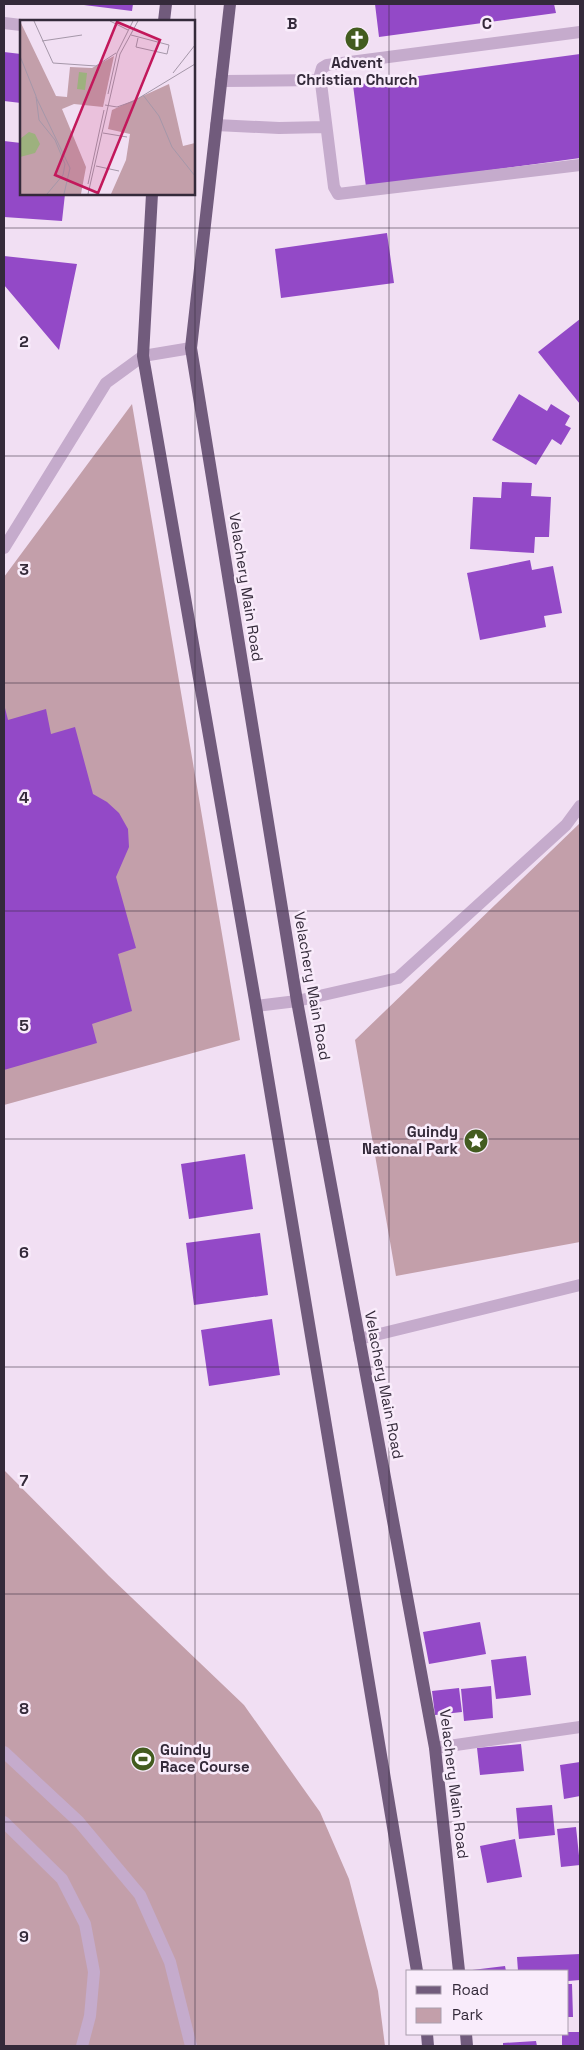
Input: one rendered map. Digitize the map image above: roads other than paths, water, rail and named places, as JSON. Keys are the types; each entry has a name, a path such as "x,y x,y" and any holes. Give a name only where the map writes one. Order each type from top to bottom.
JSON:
{"main road":[{"path":"164,20 166,4"},
{"name":"Velachery Main Road","path":"230,4 191,348 297,1001 435,1748 459,1970"},
{"path":"152,195 143,356 256,1006 417,1970"}],"street":[{"path":"4,24 20,25"},
{"path":"580,32 327,65 320,71 334,189 341,195 580,165"},
{"path":"221,81 321,80"},
{"path":"216,125 279,128 326,127"},
{"path":"4,548 106,383 143,356 191,348"},
{"path":"256,1006 297,1001 398,978 566,825 580,806"},
{"path":"359,1340 580,1285"},
{"path":"435,1748 580,1727"},
{"path":"4,1752 79,1822 140,1896 170,1962 191,2046"},
{"path":"4,1822 62,1879 85,1924 94,1972 90,2016 82,2046"}],"place":[{"name":"Advent Christian Church","path":"357,39"},
{"name":"Guindy National Park","path":"476,1141"},
{"name":"Guindy Race Course","path":"143,1759"}]}
